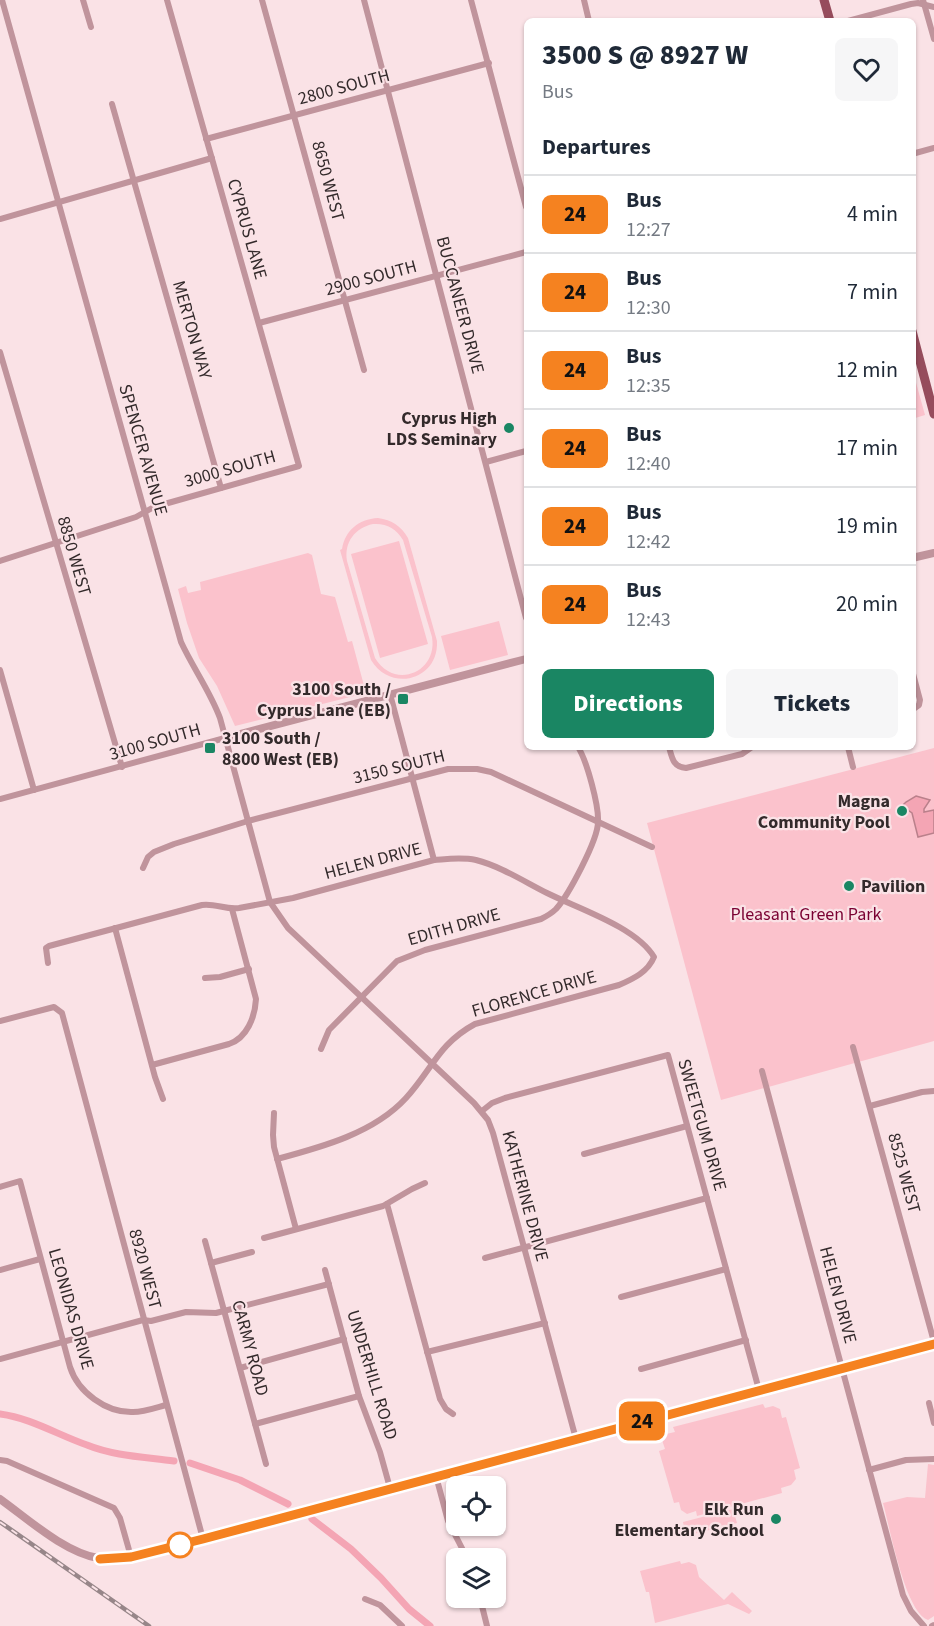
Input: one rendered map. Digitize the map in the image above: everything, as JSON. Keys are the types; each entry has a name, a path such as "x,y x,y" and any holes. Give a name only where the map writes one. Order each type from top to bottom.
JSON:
{"main road":[{"path":"824,0 829,18"},
{"path":"916,344 932,398 934,414"}],"street":[{"name":"SPENCER AVENUE","path":"2,0 182,642 192,666 214,702 270,902"},
{"path":"83,0 91,27"},
{"name":"CYPRUS LANE","path":"167,0 299,466"},
{"name":"8650 WEST","path":"262,0 364,370"},
{"name":"BUCCANEER DRIVE","path":"364,0 524,610"},
{"path":"471,0 524,199"},
{"path":"584,0 588,18"},
{"path":"859,18 924,2 934,7"},
{"path":"924,2 934,39"},
{"name":"2800 SOUTH","path":"206,139 489,63"},
{"name":"MERTON WAY","path":"112,104 221,488"},
{"path":"916,153 934,148"},
{"path":"0,219 212,158"},
{"name":"2900 SOUTH","path":"259,323 524,253"},
{"name":"8850 WEST","path":"0,352 122,768"},
{"path":"486,462 524,452"},
{"name":"3000 SOUTH","path":"0,561 136,517 145,511 299,466"},
{"path":"916,557 934,553"},
{"name":"3100 SOUTH","path":"0,799 524,660"},
{"path":"0,670 34,790"},
{"path":"916,684 920,699 916,707"},
{"path":"390,694 434,860"},
{"path":"563,901 594,840 599,821 585,762 579,750"},
{"path":"670,750 677,766 686,768 742,754 748,750"},
{"path":"849,750 853,767"},
{"name":"3150 SOUTH","path":"143,868 148,857 164,848 248,821 448,769 477,769 491,772 652,847"},
{"name":"HELEN DRIVE","path":"48,963 46,948 115,928 209,904 232,909 293,898 434,860 456,858 486,864 603,918 644,945 654,957"},
{"name":"EDITH DRIVE","path":"321,1049 329,1029 389,967 407,955 541,919 550,914 563,901"},
{"name":"KATHERINE DRIVE","path":"270,902 284,923 482,1111 493,1133 576,1439"},
{"path":"152,1065 229,1044 243,1036 256,1002 232,909"},
{"path":"115,928 152,1065 164,1098"},
{"name":"FLORENCE DRIVE","path":"277,1158 323,1146 355,1134 398,1106 452,1039 476,1024 619,985 638,976 651,964 654,957"},
{"path":"205,978 220,977 249,969"},
{"name":"8920 WEST","path":"0,1020 54,1006 62,1013 203,1539"},
{"name":"8525 WEST","path":"853,1047 934,1343"},
{"name":"SWEETGUM DRIVE","path":"482,1111 501,1099 668,1055 759,1390"},
{"name":"HELEN DRIVE","path":"762,1071 903,1595 911,1611 924,1626"},
{"path":"870,1106 934,1091"},
{"path":"274,1113 273,1135 277,1158 296,1229"},
{"path":"584,1154 687,1126"},
{"name":"LEONIDAS DRIVE","path":"0,1187 20,1181 72,1374 81,1388 88,1395 109,1406 129,1412 166,1405"},
{"path":"264,1238 387,1204 425,1184"},
{"path":"485,1258 707,1198"},
{"path":"387,1204 440,1399 446,1409 453,1414"},
{"name":"CARMY ROAD","path":"205,1241 266,1464"},
{"path":"211,1263 252,1252"},
{"path":"0,1270 40,1259"},
{"path":"621,1297 726,1269"},
{"name":"UNDERHILL ROAD","path":"325,1270 359,1396 380,1452 390,1488"},
{"path":"0,1359 143,1320 151,1321 186,1312 216,1313 329,1284"},
{"path":"427,1352 545,1323"},
{"path":"240,1368 344,1339"},
{"path":"640,1369 746,1340"},
{"path":"0,1499 73,1550 100,1559 131,1557 934,1343"},
{"path":"255,1424 359,1396"},
{"path":"929,1403 934,1423"},
{"path":"0,1460 114,1508 120,1518 131,1557"},
{"path":"869,1470 906,1460 934,1460"},
{"path":"436,1476 448,1521 462,1548"},
{"path":"365,1599 380,1605 402,1626"},
{"path":"482,1608 487,1626"}],"green space":[{"path":"916,382 925,415 916,418"},
{"path":"378,518 392,522 408,538 437,641 436,654 430,665 422,673 412,678 401,679 390,676 380,670 371,660 340,550 354,527","holes":["378,524 394,529 403,540 432,637 432,650 428,660 422,668 413,673 403,675 393,673 383,668 375,658 347,561 347,548 356,532 367,526"]},
{"path":"399,541 428,644 380,658 351,554"},
{"path":"308,553 312,555 321,594 335,597 348,642 352,641 366,693 235,726 217,686 199,658 178,589 186,586 188,593 201,590 200,582"},
{"path":"499,621 508,655 450,670 441,636"},
{"name":"Pleasant Green Park","path":"934,748 934,1041 721,1100 647,823"},
{"path":"763,1404 765,1408 773,1406 780,1409 782,1418 786,1417 800,1468 794,1470 796,1479 791,1485 781,1488 782,1493 697,1516 696,1511 687,1514 681,1510 679,1502 674,1503 659,1451 665,1449 662,1440 666,1434 675,1432 673,1427"},
{"path":"928,1464 934,1465 934,1616 928,1620 920,1614 912,1602 894,1549 883,1503 907,1497 925,1498"},
{"path":"733,1509 737,1523 686,1536 683,1522"},
{"path":"680,1561 681,1564 689,1562 696,1565 699,1577 724,1600 732,1592 752,1611 749,1614 728,1604 655,1623 649,1592 646,1592 640,1571"}],"shaded area":[{"path":"916,796 930,800 924,812 934,810 934,833 918,837 912,813 902,806"}],"waterway":[{"path":"0,1414 23,1419 108,1452 174,1461"},
{"path":"190,1463 240,1480 288,1504"},
{"path":"312,1519 351,1549 409,1609 430,1626"}],"railway":[{"path":"0,1522 149,1626"}],"bus line":[{"name":"24","path":"100,1559 131,1557 203,1539 934,1344"}],"place":[{"name":"Cyprus High LDS Seminary","path":"509,428"},
{"name":"3100 South / Cyprus Lane (EB)","path":"403,699"},
{"name":"3100 South / 8800 West (EB)","path":"210,748"},
{"name":"Magna Community Pool","path":"902,811"},
{"name":"Pavilion","path":"849,886"},
{"name":"Elk Run Elementary School","path":"776,1519"}]}
